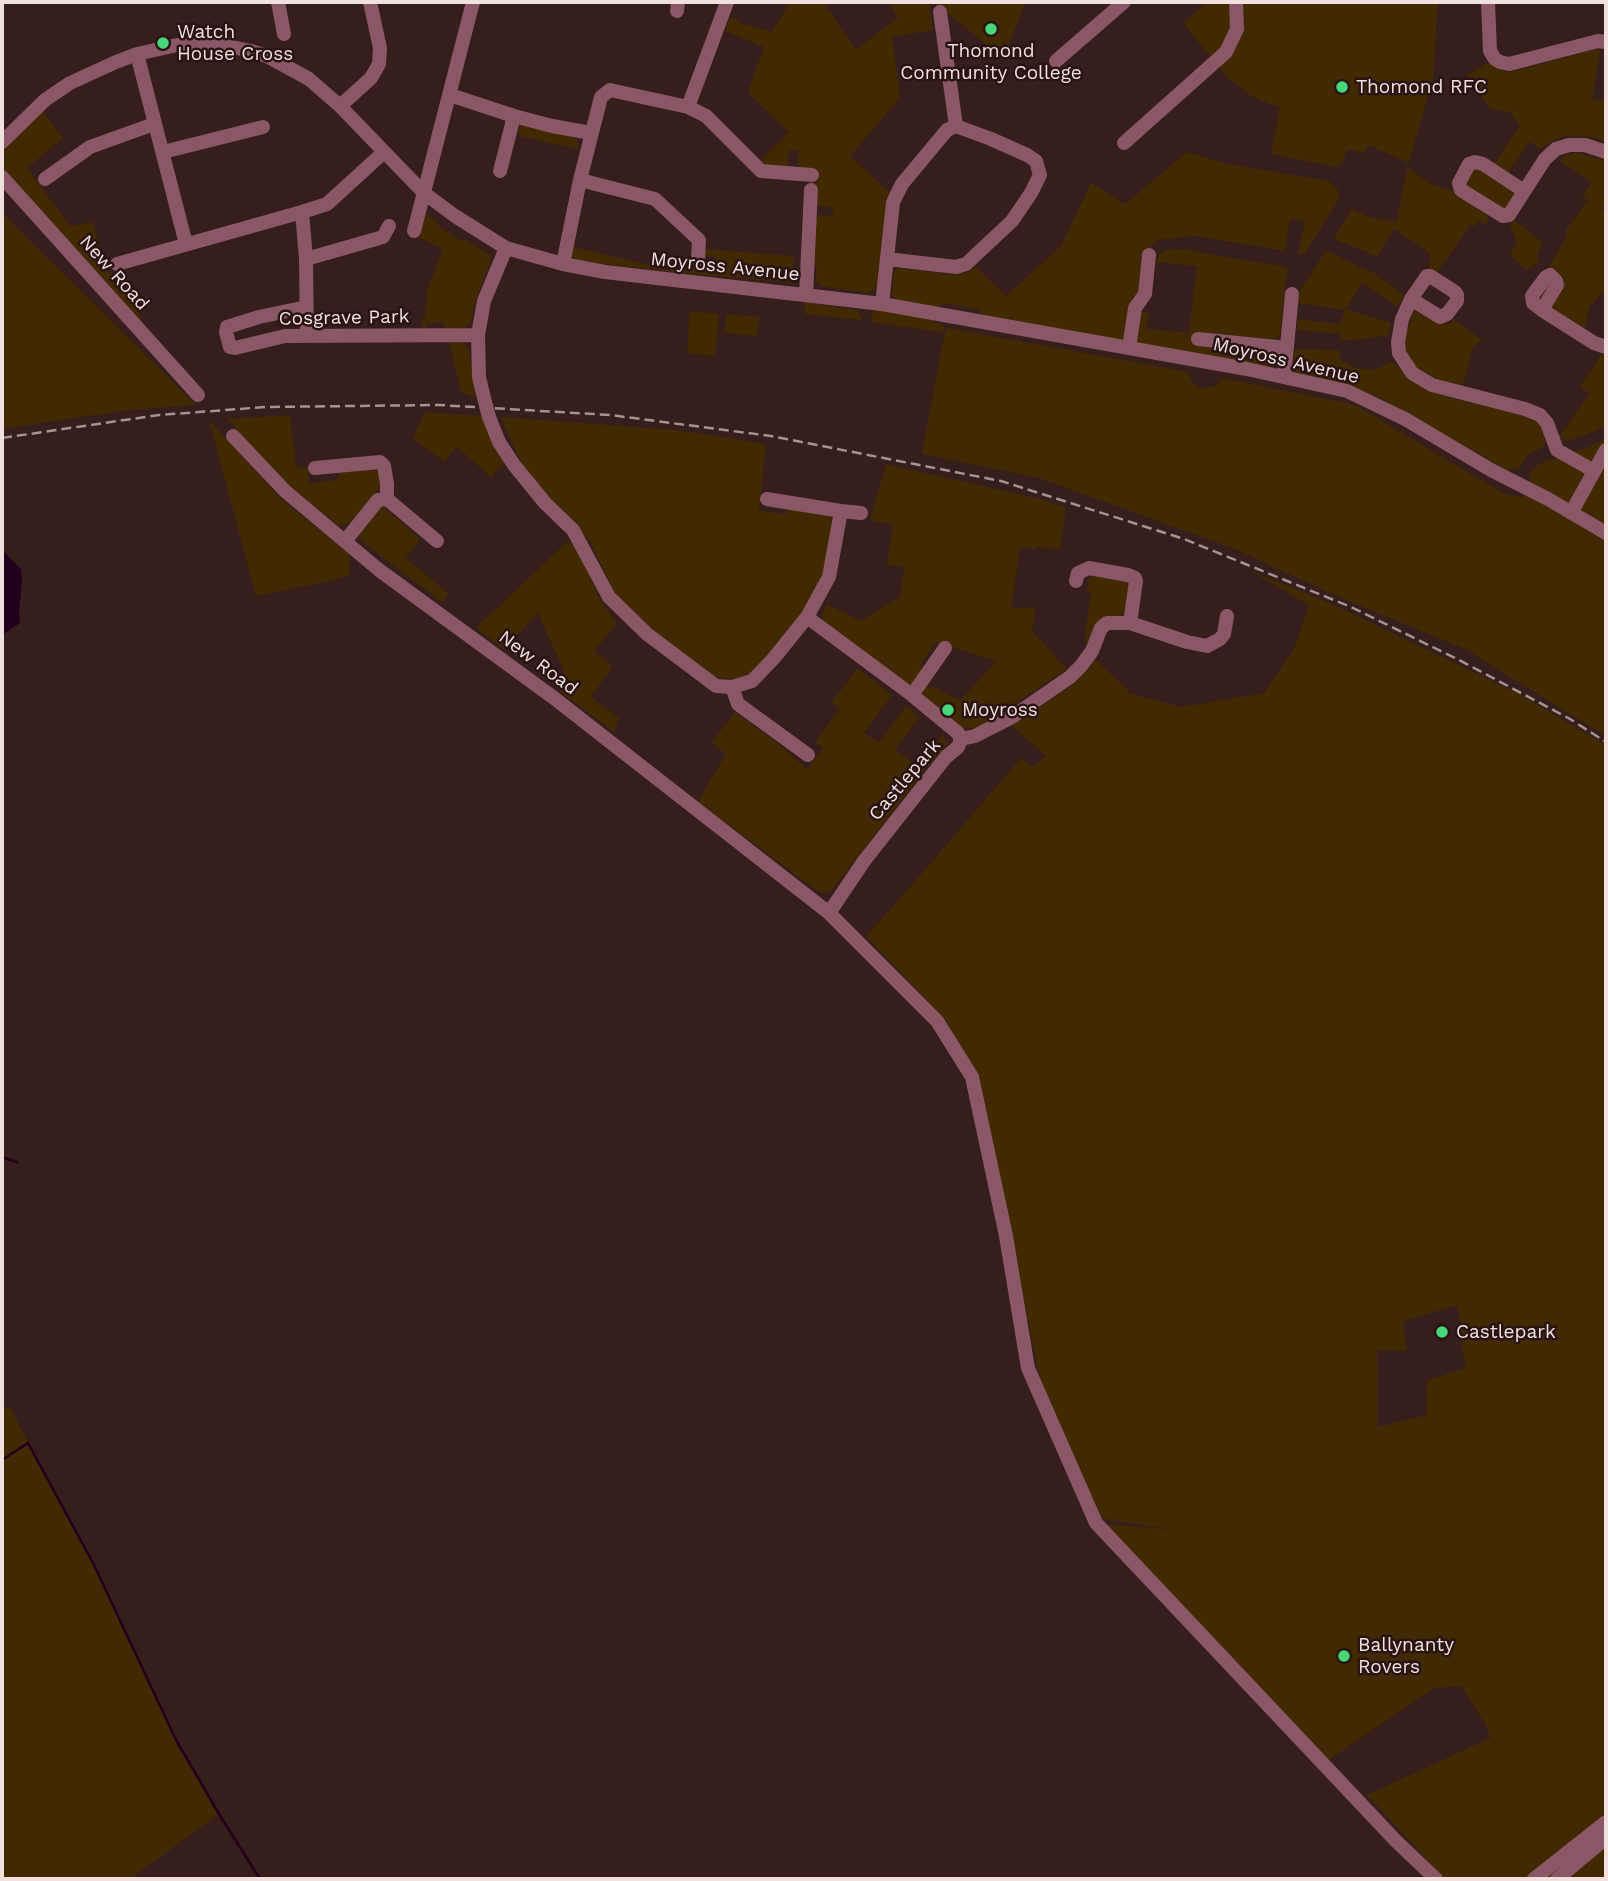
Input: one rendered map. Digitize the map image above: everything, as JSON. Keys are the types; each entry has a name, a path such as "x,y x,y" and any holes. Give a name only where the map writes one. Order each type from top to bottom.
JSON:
{"street":[{"path":"278,2 284,34"},
{"path":"340,106 371,78 379,64 380,48 370,2"},
{"path":"414,231 472,2"},
{"path":"688,107 727,2"},
{"path":"1056,61 1124,2"},
{"path":"1124,143 1226,52 1237,29 1236,2"},
{"path":"1488,2 1490,51 1500,62 1509,64 1598,41 1606,42"},
{"path":"940,12 956,126"},
{"name":"Moyross Avenue","path":"2,142 40,104 70,83 138,54 202,44 251,51 267,56 309,79 340,106 424,193 506,248 563,264 628,275 882,304 1129,348 1347,391 1405,419 1606,533"},
{"path":"138,54 186,244"},
{"path":"563,264 591,133 601,97 610,90 688,107 706,116 761,171 812,175"},
{"path":"450,95 514,116 591,133"},
{"path":"500,171 514,116"},
{"path":"45,180 99,142 155,124"},
{"path":"882,304 893,203 899,190 947,130 956,126 991,139 1036,161 1040,175 1012,221 966,264 956,267 887,259"},
{"path":"163,152 263,127"},
{"path":"1524,191 1483,164 1475,162 1469,164 1459,183 1461,190 1503,216 1509,215 1545,159 1556,149 1569,145 1585,145 1606,152"},
{"path":"117,264 327,204 384,152"},
{"name":"New Road","path":"2,177 198,395"},
{"path":"580,180 655,199 699,240 698,260"},
{"path":"806,295 811,190"},
{"path":"302,212 307,336"},
{"path":"306,260 383,237 389,226"},
{"path":"506,248 484,301 478,335 479,377 489,417 499,442 514,465 545,503 573,530 610,597 647,634 716,686 732,687 752,681 807,617 829,578 841,511"},
{"path":"1129,348 1135,308 1144,294 1149,255"},
{"path":"1284,377 1292,294"},
{"path":"1411,299 1402,320 1398,342 1399,353 1412,373 1432,385 1540,415 1547,423 1557,450 1594,471"},
{"name":"Cosgrave Park","path":"306,307 227,327 230,347 272,338 307,336 478,335"},
{"path":"1542,310 1594,343 1606,346"},
{"path":"1198,339 1287,348"},
{"name":"New Road","path":"233,436 285,491 380,570 554,698 829,913 936,1021 972,1077 1006,1236 1028,1368 1096,1523 1396,1841 1436,1879"},
{"path":"1571,513 1606,450"},
{"path":"315,468 380,462 384,466 387,499"},
{"path":"345,541 378,500 387,499 437,541"},
{"path":"767,499 861,513"},
{"path":"1076,581 1078,573 1089,568 1135,578 1130,623 1187,642 1207,646 1220,639 1224,634 1227,616"},
{"path":"807,617 912,695 958,733 961,739"},
{"name":"Castlepark","path":"829,913 864,861 946,757 958,747 961,739 975,736 1012,717 1070,677 1092,651 1101,628 1107,623 1130,623"},
{"path":"912,695 945,648"},
{"path":"732,687 738,704 808,755"},
{"path":"1534,1879 1606,1822"},
{"path":"1557,1879 1606,1838"}],"shaded area":[{"path":"790,2 823,2 856,50 898,17 888,2 929,2 933,30 892,37 900,98 850,156 890,193 878,285 869,293 820,286 816,281 817,268 813,266 815,220 820,215 832,216 833,208 817,204 817,186 809,185 810,179 818,179 818,170 802,168 798,164 799,151 789,150 788,165 785,167 764,166 759,162 789,132 748,92 764,47 725,31 730,17 772,32"},
{"name":"Thomond Community College","path":"934,2 1026,2 1007,47 991,48"},
{"name":"Thomond RFC","path":"1208,2 1439,2 1433,77 1409,163 1369,145 1364,153 1347,149 1342,164 1337,167 1271,154 1280,108 1251,96 1225,75 1183,23"},
{"path":"1600,50 1592,98 1606,102 1606,141 1591,137 1566,136 1540,149 1530,141 1508,173 1494,164 1520,126 1510,112 1490,108 1466,76 1487,63 1507,72"},
{"path":"43,112 63,138 27,168 70,226 93,222 106,271 129,279 142,322 2,168 2,148"},
{"path":"523,125 576,138 578,149 519,136 519,127"},
{"path":"1187,152 1227,164 1328,181 1337,188 1339,199 1305,253 1298,253 1305,221 1290,220 1285,251 1195,236 1163,239 1149,248 1140,297 1132,296 1132,310 1148,313 1147,329 1189,333 1197,266 1156,262 1160,253 1183,249 1284,266 1289,270 1280,335 1274,339 1195,334 1211,346 1211,352 1231,354 1235,348 1279,352 1282,360 1278,366 1266,367 1118,341 981,314 980,310 944,303 936,307 897,300 892,295 894,273 899,268 953,275 976,267 1006,296 1061,246 1091,183 1125,204"},
{"path":"1576,153 1606,162 1606,201 1601,209 1606,212 1606,295 1601,293 1589,308 1584,332 1553,312 1551,306 1564,286 1564,278 1549,267 1568,234 1565,231 1588,200 1582,196 1592,182 1560,161 1564,156"},
{"path":"1407,167 1431,184 1453,191 1489,217 1485,224 1479,220 1475,226 1470,225 1437,273 1428,269 1431,257 1429,252 1394,229 1377,256 1334,239 1352,209 1371,218 1397,222"},
{"path":"1479,167 1516,191 1506,209 1501,211 1464,187 1472,169"},
{"path":"2,213 196,405 128,410 2,429"},
{"path":"425,214 462,241 465,240 490,255 491,260 474,305 471,322 465,328 444,329 444,322 427,323 426,329 423,330 422,318 425,317 427,290 443,249 419,238"},
{"path":"1514,220 1543,243 1537,256 1538,263 1527,270 1510,256 1517,242 1510,226"},
{"path":"573,247 670,270 713,268 716,257 705,256 703,249 793,256 793,270 798,279 793,283 673,272 576,260 571,256"},
{"path":"1326,250 1370,270 1404,295 1398,307 1362,283 1346,309 1391,323 1387,336 1341,341 1341,334 1297,330 1298,319 1340,324 1345,310 1298,303 1301,289"},
{"path":"804,302 858,310 862,320 805,314"},
{"path":"876,310 933,320 945,327 943,332 871,322 872,313"},
{"path":"1414,310 1447,325 1454,320 1482,340 1472,348 1463,385 1442,381 1414,366 1406,352 1405,336"},
{"path":"690,311 719,314 715,356 687,353"},
{"path":"726,314 759,317 757,336 724,333"},
{"path":"947,328 1188,372 1192,383 1203,389 1216,386 1222,378 1355,405 1505,494 1523,497 1530,484 1529,473 1539,464 1606,439 1606,736 1465,649 1337,596 1235,549 1039,478 922,454"},
{"path":"449,340 464,343 469,349 476,398 461,392"},
{"path":"1295,349 1339,350 1340,360 1355,368 1372,370 1393,362 1426,389 1451,398 1526,415 1538,422 1548,433 1543,447 1528,455 1519,468 1507,470 1382,399 1349,385 1293,372"},
{"path":"1606,353 1606,425 1567,441 1559,437 1589,394 1580,386 1602,354"},
{"path":"425,412 482,416 504,463 491,477 457,447 444,461 413,439"},
{"path":"290,415 296,467 308,468 309,484 337,480 341,471 374,468 378,472 380,488 345,525 338,525 274,474 228,419"},
{"path":"501,417 676,430 766,444 759,510 785,515 787,508 828,515 834,524 827,564 815,596 757,670 739,679 713,677 619,602 590,541 554,504 519,459"},
{"path":"209,420 279,497 349,554 350,574 334,580 256,596"},
{"path":"886,464 1040,499 1066,508 1060,550 1036,546 1035,549 1020,549 1011,608 1035,607 1032,631 1067,669 977,729 959,727 923,695 925,687 934,687 960,701 996,661 936,642 920,665 925,669 913,683 903,683 823,620 826,604 861,621 900,597 904,567 887,565 893,525 870,520"},
{"path":"382,506 420,539 406,558 449,594 442,602 360,540 361,531"},
{"path":"569,540 582,559 601,601 617,624 594,651 613,666 591,697 619,718 614,732 559,691 564,671 538,613 504,649 476,628"},
{"path":"2,550 21,569 22,580 20,623 2,635"},
{"path":"1247,569 1336,606 1519,694 1606,745 1606,1879 1445,1879 1367,1795 1490,1738 1487,1727 1462,1686 1434,1688 1323,1764 1096,1523 1174,1530 1100,1518 1040,1379 980,1081 945,1020 866,936 1021,758 1033,767 1046,756 1012,726 1068,688 1087,671 1095,659 1128,690 1127,693 1182,707 1264,693 1293,651 1309,605","holes":["1458,1305 1465,1368 1426,1381 1427,1415 1378,1427 1377,1350 1407,1351 1403,1321"]},
{"path":"1094,574 1122,578 1129,585 1124,614 1087,648 1085,634 1091,593 1087,589 1089,579"},
{"path":"858,668 892,695 864,733 879,743 906,706 920,717 895,750 918,766 943,734 947,744 832,890 823,893 698,802 726,754 711,743 735,712 807,769 823,748 815,742 840,709 832,702"},
{"path":"2,1407 11,1408 94,1565 176,1740 219,1814 130,1879 2,1879"}],"waterway":[{"path":"2,1157 17,1162"},
{"path":"2,1460 28,1443 94,1565 176,1740 260,1879"}],"railway":[{"path":"2,438 159,415 265,407 439,405 610,415 771,436 1001,481 1184,539 1351,607 1459,660 1570,719 1606,742"}],"place":[{"name":"Thomond Community College","path":"991,29"},
{"name":"Watch House Cross","path":"163,43"},
{"name":"Thomond RFC","path":"1342,87"},
{"name":"Moyross","path":"948,710"},
{"name":"Castlepark","path":"1442,1332"},
{"name":"Ballynanty Rovers","path":"1344,1656"}]}
